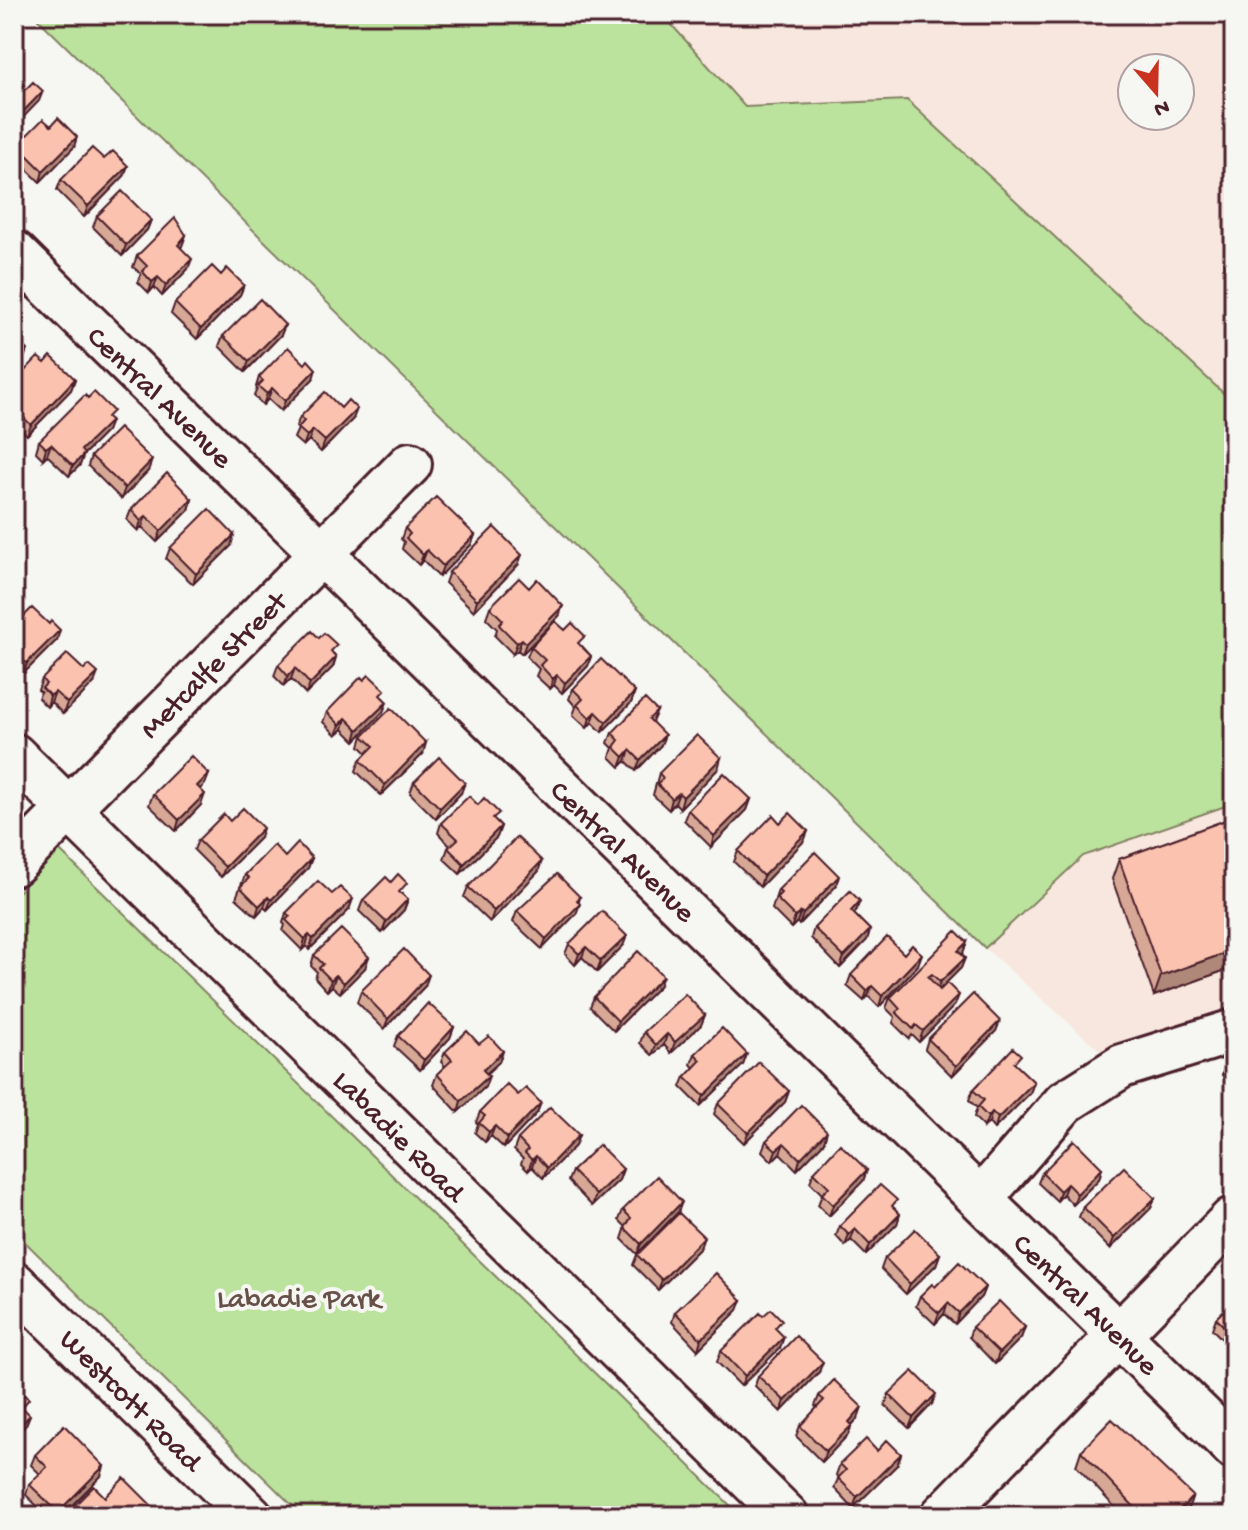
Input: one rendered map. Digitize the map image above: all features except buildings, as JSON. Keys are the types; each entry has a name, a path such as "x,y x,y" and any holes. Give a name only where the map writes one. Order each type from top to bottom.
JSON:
{"street":[{"name":"Central Avenue","path":"14,252 1234,1448"},
{"name":"Metcalfe Street","path":"14,864 410,464"},
{"name":"Labadie Road","path":"14,755 787,1516"},
{"path":"981,1199 1065,1102 1122,1066 1234,1031"},
{"path":"942,1516 1232,1219"},
{"name":"Westcott Road","path":"14,1283 251,1516"}],"shaded area":[{"path":"33,14 1234,14 1234,1025 1117,1066 985,948"}],"green space":[{"path":"33,14 662,14 745,107 907,100 1234,403 1234,803 1083,856 985,948"},
{"name":"Labadie Park","path":"59,850 741,1516 303,1516 14,1231 14,896"}]}
